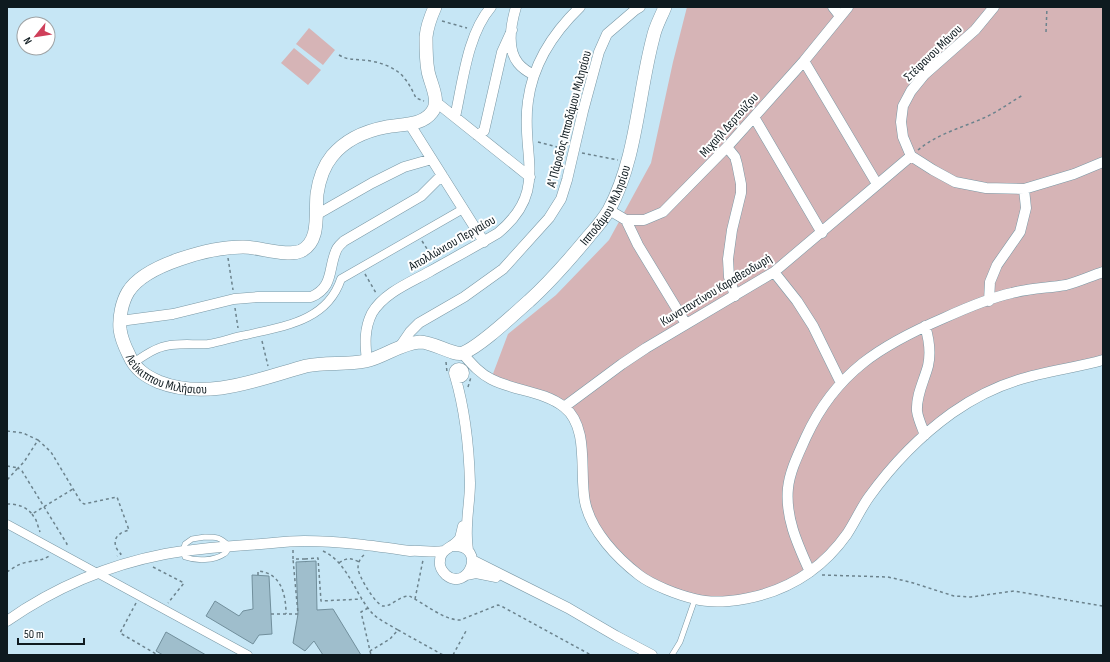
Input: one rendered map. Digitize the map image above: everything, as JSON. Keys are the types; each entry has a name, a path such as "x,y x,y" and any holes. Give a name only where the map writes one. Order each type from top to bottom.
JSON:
{"street":[{"path":"455,117 471,47 482,21 492,7"},
{"path":"516,7 511,42 514,57 519,65 534,75"},
{"name":"Απολλώνιου Περγαίου","path":"367,361 364,339 369,321 381,301 390,294 484,242 504,228 517,214 528,193 530,177 526,114 534,75 550,42 580,7"},
{"name":"Α' Πάροδος Ιπποδάμου Μιλησίου","path":"399,348 414,327 419,323 464,297 503,269 548,218 561,199 567,180 583,111 599,52 607,34 624,18 640,7"},
{"name":"Ιπποδάμου Μιλησίου","path":"455,353 477,345 542,289 574,254 609,210 627,162 653,36 665,7"},
{"path":"833,7 840,16"},
{"name":"Μιχαήλ Δερτούζου","path":"626,220 644,220 663,212 727,147 804,61 848,7"},
{"name":"Στέφανου Μάνου","path":"911,156 903,137 901,122 903,106 911,91 924,75 975,30 994,7"},
{"path":"432,12 426,36 428,71 436,102 530,177"},
{"path":"477,135 484,131 502,52 512,30"},
{"path":"804,61 877,184"},
{"name":"Λεύκιππου Μιλήσιου","path":"436,102 433,112 420,121 370,131 355,137 343,145 332,156 324,168 318,189 312,240 308,246 300,251 291,253 244,247 227,248 185,257 148,273 128,291 124,300 120,321 120,331 132,363 142,373 169,386 197,390 234,387 315,364 353,364 367,361 378,358 399,348 419,342 439,346 455,353"},
{"path":"754,117 822,232"},
{"path":"409,123 484,242"},
{"path":"727,147 735,157 738,164 741,184 741,193 732,230 728,258 729,278 735,296"},
{"path":"911,156 932,170 955,182 986,188 1024,189 1074,174 1103,162"},
{"name":"Κωνσταντίνου Καραθεοδωρή","path":"564,407 622,364 774,272 911,156"},
{"path":"316,215 372,183 404,167 432,159"},
{"path":"120,321 173,314 234,299 311,296 318,294 328,281 336,250 344,240 421,196 442,174"},
{"path":"989,301 990,282 997,265 1020,232 1025,219 1026,208 1024,189"},
{"path":"132,363 159,347 209,344 260,332 309,317 320,310 333,298 341,279 463,209"},
{"path":"609,210 626,220 638,245 686,324"},
{"path":"774,272 797,301 813,326 840,383"},
{"path":"810,572 793,534 789,516 788,488 793,467 811,427 826,401 840,383 888,346 925,326 1012,293 1067,284 1103,272"},
{"path":"925,326 928,335 928,366 918,396 917,410 925,435"},
{"path":"455,353 470,482 470,502 467,519 466,540 472,560 472,566 466,575"},
{"path":"455,353 490,379 546,397 564,407 572,416 578,426 581,441 586,504 595,526 606,543 622,560 640,576 656,584 695,600 720,601 742,600 757,597 790,585 810,572 825,560 847,534 867,500 885,476 906,453 951,414 974,399 1018,380 1103,360"},
{"path":"440,566 440,560 448,548 460,538 467,519"},
{"path":"7,524 248,655"},
{"path":"7,622 54,593 97,573 137,560 183,551 303,541 364,544 410,551 417,550 434,552 448,548 463,547 468,550"},
{"path":"410,551 425,560 432,560 440,566 446,575 451,578 476,572 499,579 510,580"},
{"path":"472,560 568,608 652,655"}],"lane":[{"path":"672,655 680,642 695,600"}],"path":[{"path":"1046,32 1047,7"},
{"path":"432,12 477,31"},
{"path":"339,56 346,59 377,62 398,71 405,78 416,98 422,101 436,102"},
{"path":"911,156 926,143 988,116 1022,95"},
{"path":"419,235 438,267"},
{"path":"227,248 239,336"},
{"path":"361,268 381,301"},
{"path":"260,332 270,376"},
{"path":"455,353 446,366 457,373"},
{"path":"7,431 23,433 38,440 51,452 81,502 84,504 117,497 129,530 119,534 116,539 115,544 121,554 116,556"},
{"path":"7,480 24,462 38,440"},
{"path":"7,466 18,468 22,471 67,544 43,560 20,564 7,572"},
{"path":"32,514 74,489"},
{"path":"7,504 16,504 32,514 39,528 40,534"},
{"path":"271,614 298,614 293,549 299,549"},
{"path":"322,551 332,555 339,563 362,599 375,616 443,655"},
{"path":"366,553 359,562 359,575 375,601 381,606 387,606 404,596 409,596 453,620 460,620 498,605 503,606 591,655"},
{"path":"293,559 306,560 318,558 321,601 362,599"},
{"path":"339,563 345,558 350,558 359,562"},
{"path":"415,599 425,560"},
{"path":"149,565 184,583 163,609"},
{"path":"258,576 258,571 265,571 272,574 278,581 285,598 286,614"},
{"path":"810,572 822,575 888,577 910,582 954,596 971,597 1014,590 1103,606"},
{"path":"140,596 120,633 158,655"},
{"path":"369,608 361,612 371,655"},
{"path":"370,651 390,639 398,630"},
{"path":"453,655 466,631"}],"shaded area":[{"path":"687,7 1103,7 1103,360 1054,371 974,399 906,453 847,534 790,585 720,601 672,591 622,560 586,504 581,441 564,407 491,379 508,334 556,295 609,240 651,163 673,62"},
{"path":"309,28 335,50 323,65 296,44"},
{"path":"294,48 321,70 308,85 281,63"}],"building":[{"path":"316,561 317,610 333,609 361,655 323,655 314,641 305,651 293,643 298,614 296,562"},
{"path":"252,575 269,576 272,634 259,635 253,644 206,616 215,601 239,616 243,611 253,609"},
{"path":"166,632 206,655 163,655 156,651"}]}
